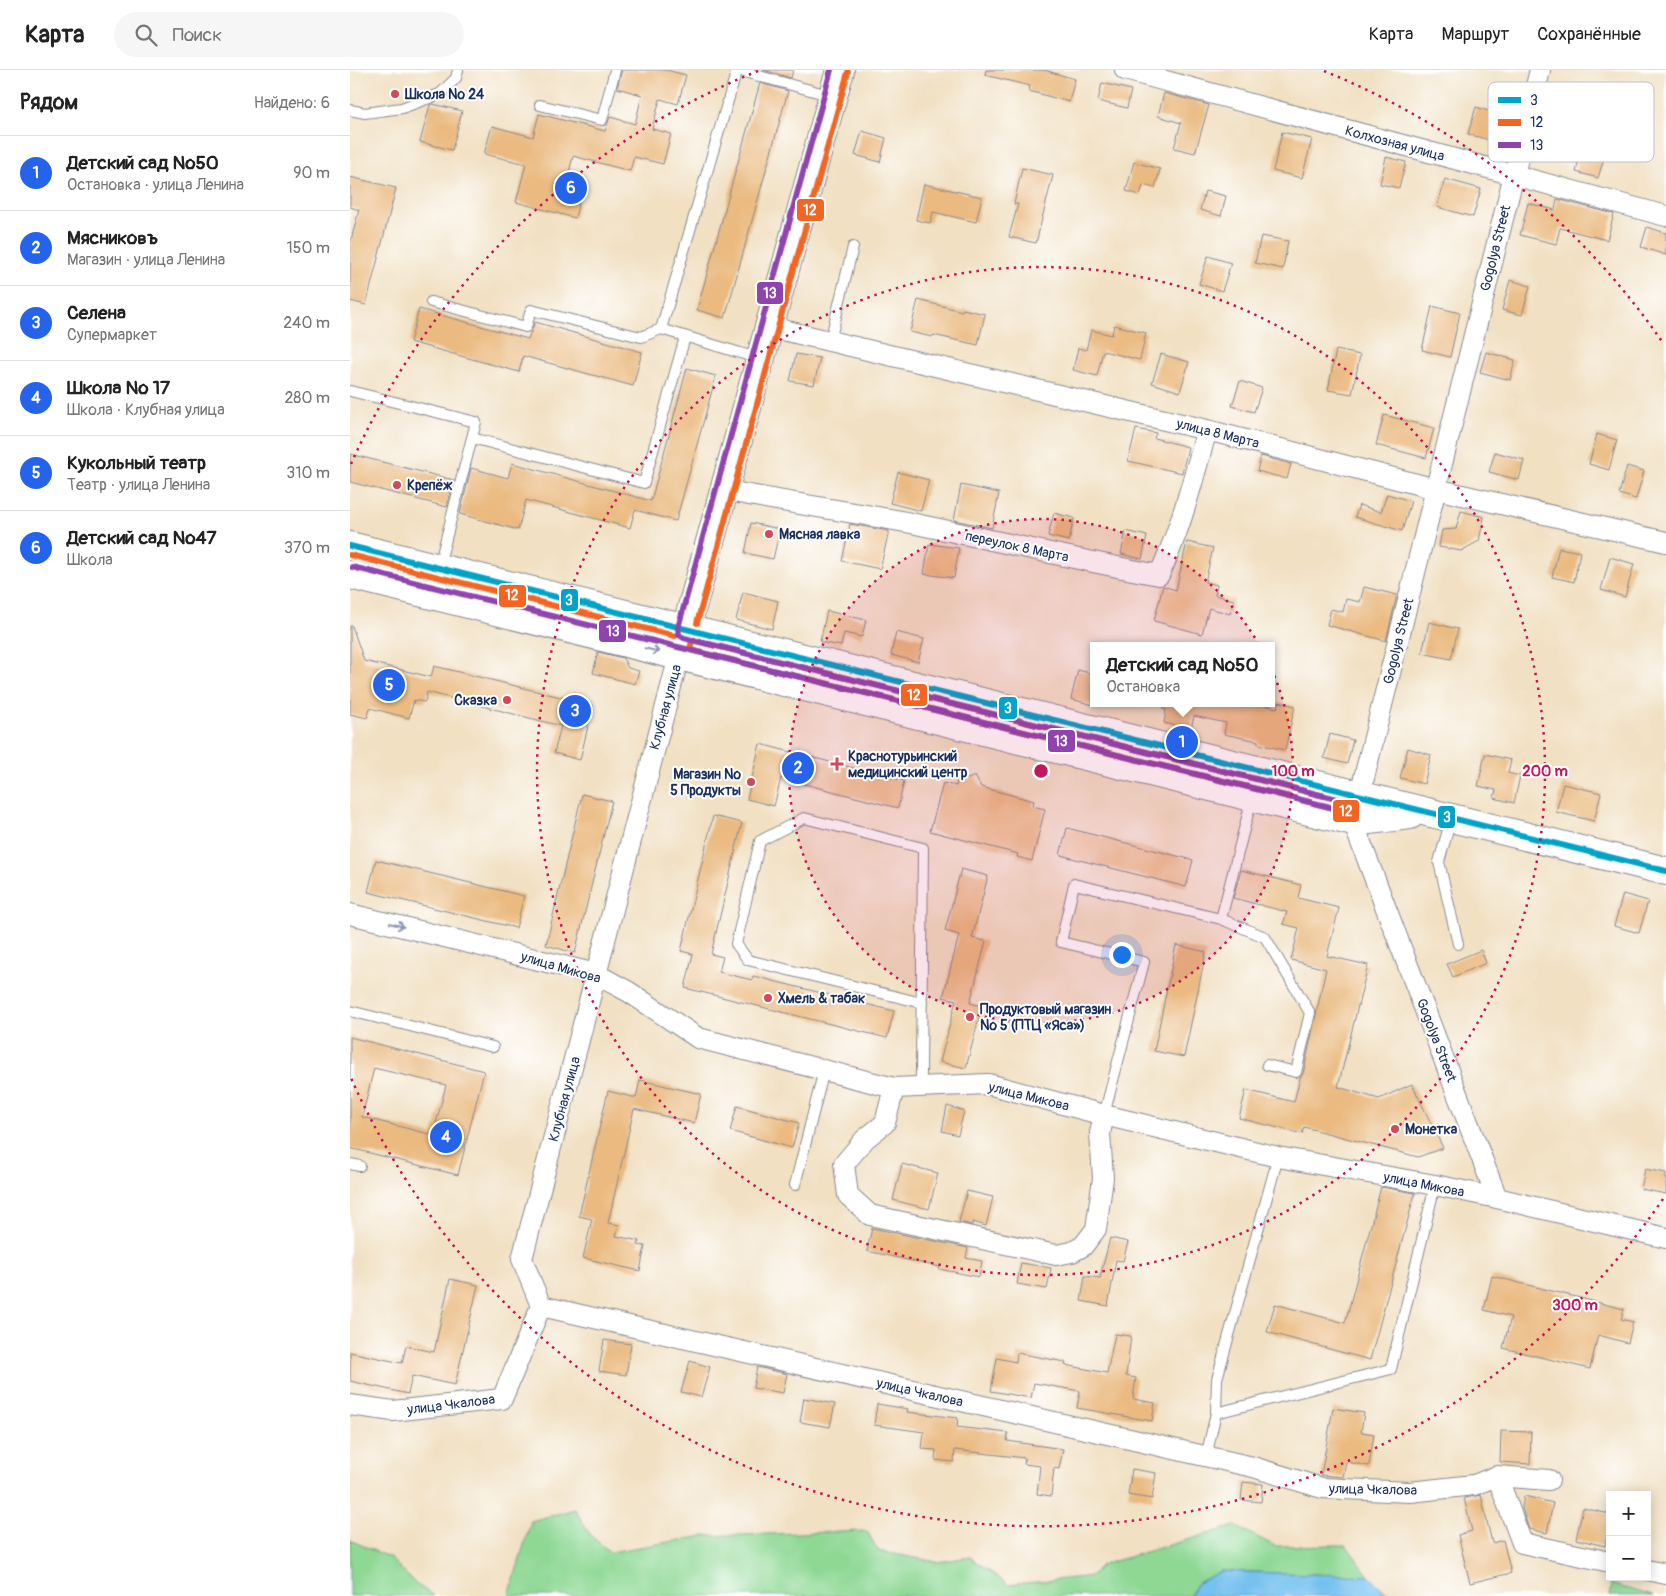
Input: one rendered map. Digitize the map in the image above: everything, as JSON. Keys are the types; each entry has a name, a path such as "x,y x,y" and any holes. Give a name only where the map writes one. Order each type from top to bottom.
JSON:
{"main road":[{"name":"Клубная улица","path":"679,656 840,70"},
{"path":"350,546 686,630 1356,809"},
{"path":"350,575 1253,797 1439,816 1666,871"}],"street":[{"name":"Колхозная улица","path":"1125,70 1666,216"},
{"name":"Gogolya Street","path":"1497,1198 1356,809 1517,162"},
{"name":"улица 8 Марта","path":"770,327 1207,430 1436,489 1666,542"},
{"name":"переулок 8 Марта","path":"724,490 770,500 910,523 1096,564 1159,575 1168,556 1207,430"},
{"name":"Клубная улица","path":"541,1306 522,1259 679,656"},
{"name":"улица Микова","path":"350,914 596,974 629,992 698,1038 894,1088 988,1084 1104,1115 1278,1157 1435,1185 1666,1238"},
{"path":"894,1088 885,1122 865,1139 844,1164 848,1196 870,1215 1056,1255 1072,1252 1083,1246 1096,1229 1103,1178 1100,1133 1104,1115"},
{"name":"улица Чкалова","path":"350,1405 393,1411 502,1399 541,1306 1253,1467 1322,1488 1410,1492 1474,1485 1497,1476 1548,1480"},
{"path":"1497,1476 1522,1543 1606,1561"},
{"path":"1651,1571 1666,1574"}],"lane":[{"path":"350,110 365,113 402,108 440,94 456,78 458,70"},
{"path":"540,105 602,120 615,70"},
{"path":"661,329 736,70 833,96"},
{"path":"830,341 853,247"},
{"path":"431,302 526,327 531,310 641,337 661,329 760,360"},
{"path":"472,438 644,483 685,337"},
{"path":"350,391 476,422 439,568"},
{"path":"1221,919 1253,797"},
{"path":"1439,816 1438,862 1458,944"},
{"path":"920,1087 922,1003 922,848 804,818 760,842 736,944 748,960 922,1003"},
{"path":"1104,1115 1144,962 1061,942 1074,884 1221,919 1265,937 1310,1013 1296,1072 1267,1065"},
{"path":"350,1011 493,1047"},
{"path":"795,1185 824,1070"},
{"path":"1206,1457 1216,1413 1217,1380 1278,1157"},
{"path":"1216,1413 1391,1369 1435,1185"}],"green space":[{"path":"575,1509 591,1536 610,1552 704,1536 867,1531 878,1551 937,1562 970,1557 1008,1585 1092,1576 1101,1565 1235,1526 1275,1546 1346,1545 1369,1576 1221,1571 1196,1584 1190,1596 509,1596 531,1521"},
{"path":"350,1540 390,1558 417,1585 434,1596 350,1596"},
{"path":"1611,1584 1653,1596 1609,1596"}],"water":[{"path":"1221,1571 1369,1576 1390,1596 1190,1596 1196,1584"}],"building":[{"path":"622,70 666,70 686,75 678,104 660,99 652,129 671,134 663,164 634,157 630,171 573,156 566,185 582,189 575,218 516,202 526,164 484,154 492,126 533,137 539,114 605,131 610,117 635,124 642,95 617,88"},
{"path":"763,70 793,70 791,78"},
{"path":"986,70 1044,70 1075,79 1069,102 1029,91 1030,86 985,75"},
{"path":"760,83 788,91 725,318 697,310"},
{"path":"1102,83 1131,90 1127,108 1098,101"},
{"path":"1164,93 1209,105 1195,153 1174,148 1181,123 1158,116"},
{"path":"433,104 462,111 452,150 420,142 430,105"},
{"path":"1476,107 1488,111 1488,140 1468,134"},
{"path":"862,131 886,138 880,162 855,155"},
{"path":"1282,132 1312,139 1302,178 1273,171"},
{"path":"1386,157 1406,162 1399,188 1380,184"},
{"path":"1134,162 1160,169 1155,188 1143,185 1140,195 1126,191"},
{"path":"1575,162 1603,162 1598,178 1576,172 1578,163"},
{"path":"1022,168 1053,175 1036,243 1009,237 1018,204 1014,204"},
{"path":"350,177 396,188 366,305 350,301 350,244 359,210 350,207"},
{"path":"1445,179 1481,189 1473,217 1437,207"},
{"path":"924,184 982,197 976,222 933,212 930,223 916,220"},
{"path":"1205,191 1226,196 1221,216 1200,210"},
{"path":"1557,199 1614,214 1607,240 1560,228 1556,244 1520,235 1528,203 1555,210"},
{"path":"1647,227 1666,233 1666,255 1641,247"},
{"path":"1261,236 1288,241 1283,269 1255,263"},
{"path":"1208,256 1231,263 1222,291 1199,284"},
{"path":"1510,280 1530,286 1522,315 1502,310"},
{"path":"918,300 962,311 963,309 985,314 978,345 910,332"},
{"path":"1432,306 1460,313 1450,357 1422,350"},
{"path":"419,309 528,339 535,322 642,352 633,386 523,356 519,372 410,342"},
{"path":"1114,325 1146,333 1140,360 1103,351 1097,376 1073,370 1078,348 1086,350 1091,330 1112,335"},
{"path":"1336,350 1360,355 1352,394 1328,390"},
{"path":"1486,352 1515,360 1510,380 1480,372"},
{"path":"796,354 820,358 814,385 790,381"},
{"path":"1161,354 1189,362 1180,392 1152,383"},
{"path":"687,368 716,376 676,521 635,510 630,528 526,500 518,530 460,514 471,468 508,478 512,463 651,501"},
{"path":"1240,381 1262,388 1254,412 1232,406"},
{"path":"1384,415 1434,428 1426,458 1376,445"},
{"path":"1136,429 1156,433 1154,438 1188,447 1182,473 1128,461"},
{"path":"1597,434 1617,440 1609,470 1589,464"},
{"path":"1495,452 1524,460 1519,480 1489,472"},
{"path":"350,454 454,480 447,507 350,482"},
{"path":"1261,456 1291,464 1287,479 1257,471"},
{"path":"1627,466 1644,471 1636,499 1619,494"},
{"path":"898,472 929,480 921,511 890,503"},
{"path":"961,485 999,493 992,528 954,520"},
{"path":"1387,494 1411,501 1402,531 1355,517 1359,505 1381,512"},
{"path":"1461,511 1484,517 1479,541 1461,551 1439,547 1442,530 1456,529"},
{"path":"1054,513 1074,518 1069,541 1048,536"},
{"path":"751,523 780,529 773,559 745,553"},
{"path":"850,524 889,531 880,569 842,561"},
{"path":"1126,531 1147,536 1142,559 1121,554"},
{"path":"1187,542 1213,548 1205,582 1217,585 1215,595 1234,600 1230,614 1209,608 1202,634 1154,621 1163,586 1176,590"},
{"path":"929,544 959,548 954,578 924,574"},
{"path":"1559,548 1580,552 1574,582 1552,577"},
{"path":"1610,557 1634,564 1625,597 1601,590"},
{"path":"1364,587 1397,595 1386,641 1327,625 1331,609 1343,612 1346,599 1360,602"},
{"path":"743,592 778,601 772,629 736,620"},
{"path":"827,611 866,620 862,637 844,633 841,646 820,642"},
{"path":"1429,622 1458,629 1451,659 1422,653"},
{"path":"350,626 352,626 364,661 431,677 434,666 593,705 580,760 554,753 561,726 427,692 425,702 414,700 409,718 370,708 367,718 350,714"},
{"path":"896,632 924,639 918,662 891,655"},
{"path":"598,652 623,658 628,668 639,671 635,684 593,673"},
{"path":"1078,670 1090,673 1090,704 1071,699"},
{"path":"1279,702 1295,706 1285,750 1258,744 1258,741 1224,734 1226,723 1194,716 1191,729 1164,723 1166,710 1163,709 1163,707 1277,708"},
{"path":"1330,734 1353,740 1347,764 1324,758"},
{"path":"760,744 904,781 898,808 781,778 774,806 747,799"},
{"path":"1408,748 1431,755 1424,784 1400,778"},
{"path":"1485,754 1511,760 1508,773 1520,776 1514,803 1494,798 1496,790 1478,786"},
{"path":"975,776 981,787 1034,801 1033,806 1045,809 1032,861 1017,857 1018,854 930,831 943,783 956,786 958,777 968,779"},
{"path":"1563,784 1601,793 1594,821 1556,812"},
{"path":"582,794 612,801 575,953 546,945"},
{"path":"713,816 742,823 711,954 723,957 719,972 752,980 753,976 894,1011 887,1038 685,988 693,954 681,951"},
{"path":"1067,828 1193,860 1186,887 1060,855"},
{"path":"376,860 524,896 516,928 368,892"},
{"path":"961,869 988,876 972,938 986,941 970,1003 982,1006 966,1068 940,1062 956,1000 943,997 959,935 945,931"},
{"path":"1241,870 1301,885 1298,898 1339,908 1327,956 1368,965 1338,1087 1379,1099 1412,1084 1443,1148 1418,1157 1304,1127 1302,1134 1239,1118 1246,1090 1294,1102 1300,1078 1303,1074 1326,969 1291,960 1299,928 1283,924 1287,912 1233,898"},
{"path":"1623,894 1648,901 1639,933 1614,926"},
{"path":"1176,945 1206,952 1184,1057 1154,1051"},
{"path":"1481,950 1486,963 1453,977 1447,964"},
{"path":"350,1037 484,1071 458,1175 350,1148","holes":["374,1068 446,1085 433,1135 362,1117"]},
{"path":"640,1080 701,1094 694,1123 634,1109 608,1223 619,1225 616,1236 639,1241 638,1245 645,1246 640,1271 583,1258 592,1219 579,1216 608,1091 636,1098"},
{"path":"737,1106 799,1123 792,1148 730,1131"},
{"path":"947,1106 964,1111 958,1135 942,1131"},
{"path":"902,1164 938,1173 929,1209 893,1200"},
{"path":"1645,1169 1666,1173 1666,1194 1641,1189"},
{"path":"1381,1187 1415,1193 1370,1360 1267,1332 1275,1304 1345,1323"},
{"path":"967,1191 993,1197 986,1226 973,1222 972,1225 959,1222"},
{"path":"872,1228 968,1248 966,1258 982,1261 979,1277 867,1251"},
{"path":"1110,1238 1128,1242 1123,1261 1116,1260 1108,1306 1081,1301 1085,1276 1100,1278"},
{"path":"1021,1263 1051,1268 1047,1289 1017,1284"},
{"path":"1492,1276 1624,1309 1621,1319 1633,1322 1628,1343 1598,1335 1590,1369 1503,1348 1511,1317 1484,1310"},
{"path":"450,1279 478,1285 455,1385 412,1376 408,1394 350,1381 350,1352 402,1363 406,1346 434,1352"},
{"path":"1115,1334 1131,1336 1126,1376 1136,1378 1133,1399 1155,1403 1152,1421 1077,1408 1080,1391 1034,1383 1031,1398 991,1391 997,1358 1016,1362 1017,1353 1065,1362 1065,1365 1107,1373"},
{"path":"604,1340 631,1344 626,1375 599,1371"},
{"path":"690,1361 710,1367 701,1397 681,1392"},
{"path":"757,1367 787,1374 783,1393 753,1388"},
{"path":"804,1398 835,1404 830,1427 800,1422"},
{"path":"877,1404 908,1409 907,1412 958,1418 957,1427 1008,1433 1007,1441 1063,1449 1059,1469 1054,1468 1051,1496 1037,1494 1040,1466 1024,1464 1025,1458 955,1450 954,1462 935,1460 936,1450 922,1449 924,1432 874,1425"},
{"path":"1333,1408 1364,1413 1361,1432 1374,1434 1369,1466 1346,1462 1343,1477 1321,1475"},
{"path":"1501,1431 1531,1432 1530,1464 1500,1462"},
{"path":"1132,1469 1156,1473 1152,1499 1128,1495"},
{"path":"1243,1482 1263,1484 1261,1502 1241,1500"},
{"path":"1481,1495 1492,1543 1503,1540 1511,1573 1470,1583 1458,1535 1472,1531 1464,1498"},
{"path":"1524,1496 1553,1503 1547,1533 1529,1529 1522,1508"},
{"path":"1583,1508 1606,1513 1605,1546 1576,1539"}],"transit line":[{"name":"13","path":"352,567 1346,811 1349,802 684,638 679,635 678,628 831,70"},
{"name":"12","path":"697,623 848,72"},
{"name":"3","path":"350,546 1666,871"},
{"name":"12","path":"350,555 675,636"},
{"name":"12","path":"692,640 1349,802 1346,811 690,650 692,640"}],"place":[{"name":"Школа № 24","path":"395,94"},
{"name":"Детский сад №47","path":"571,188"},
{"name":"Крепёж","path":"397,485"},
{"name":"Мясная лавка","path":"769,534"},
{"name":"Кукольный театр","path":"389,685"},
{"name":"Сказка","path":"507,700"},
{"name":"Селена","path":"575,711"},
{"name":"Детский сад №50","path":"1182,742"},
{"name":"Краснотурьинский медицинский центр","path":"837,764"},
{"name":"Мясниковъ","path":"798,768"},
{"name":"Магазин № 5 Продукты","path":"751,782"},
{"name":"Хмель & табак","path":"768,998"},
{"name":"Продуктовый магазин № 5 (ПТЦ «Яса»)","path":"970,1017"},
{"name":"Монетка","path":"1395,1129"},
{"name":"Школа № 17","path":"446,1137"}]}
